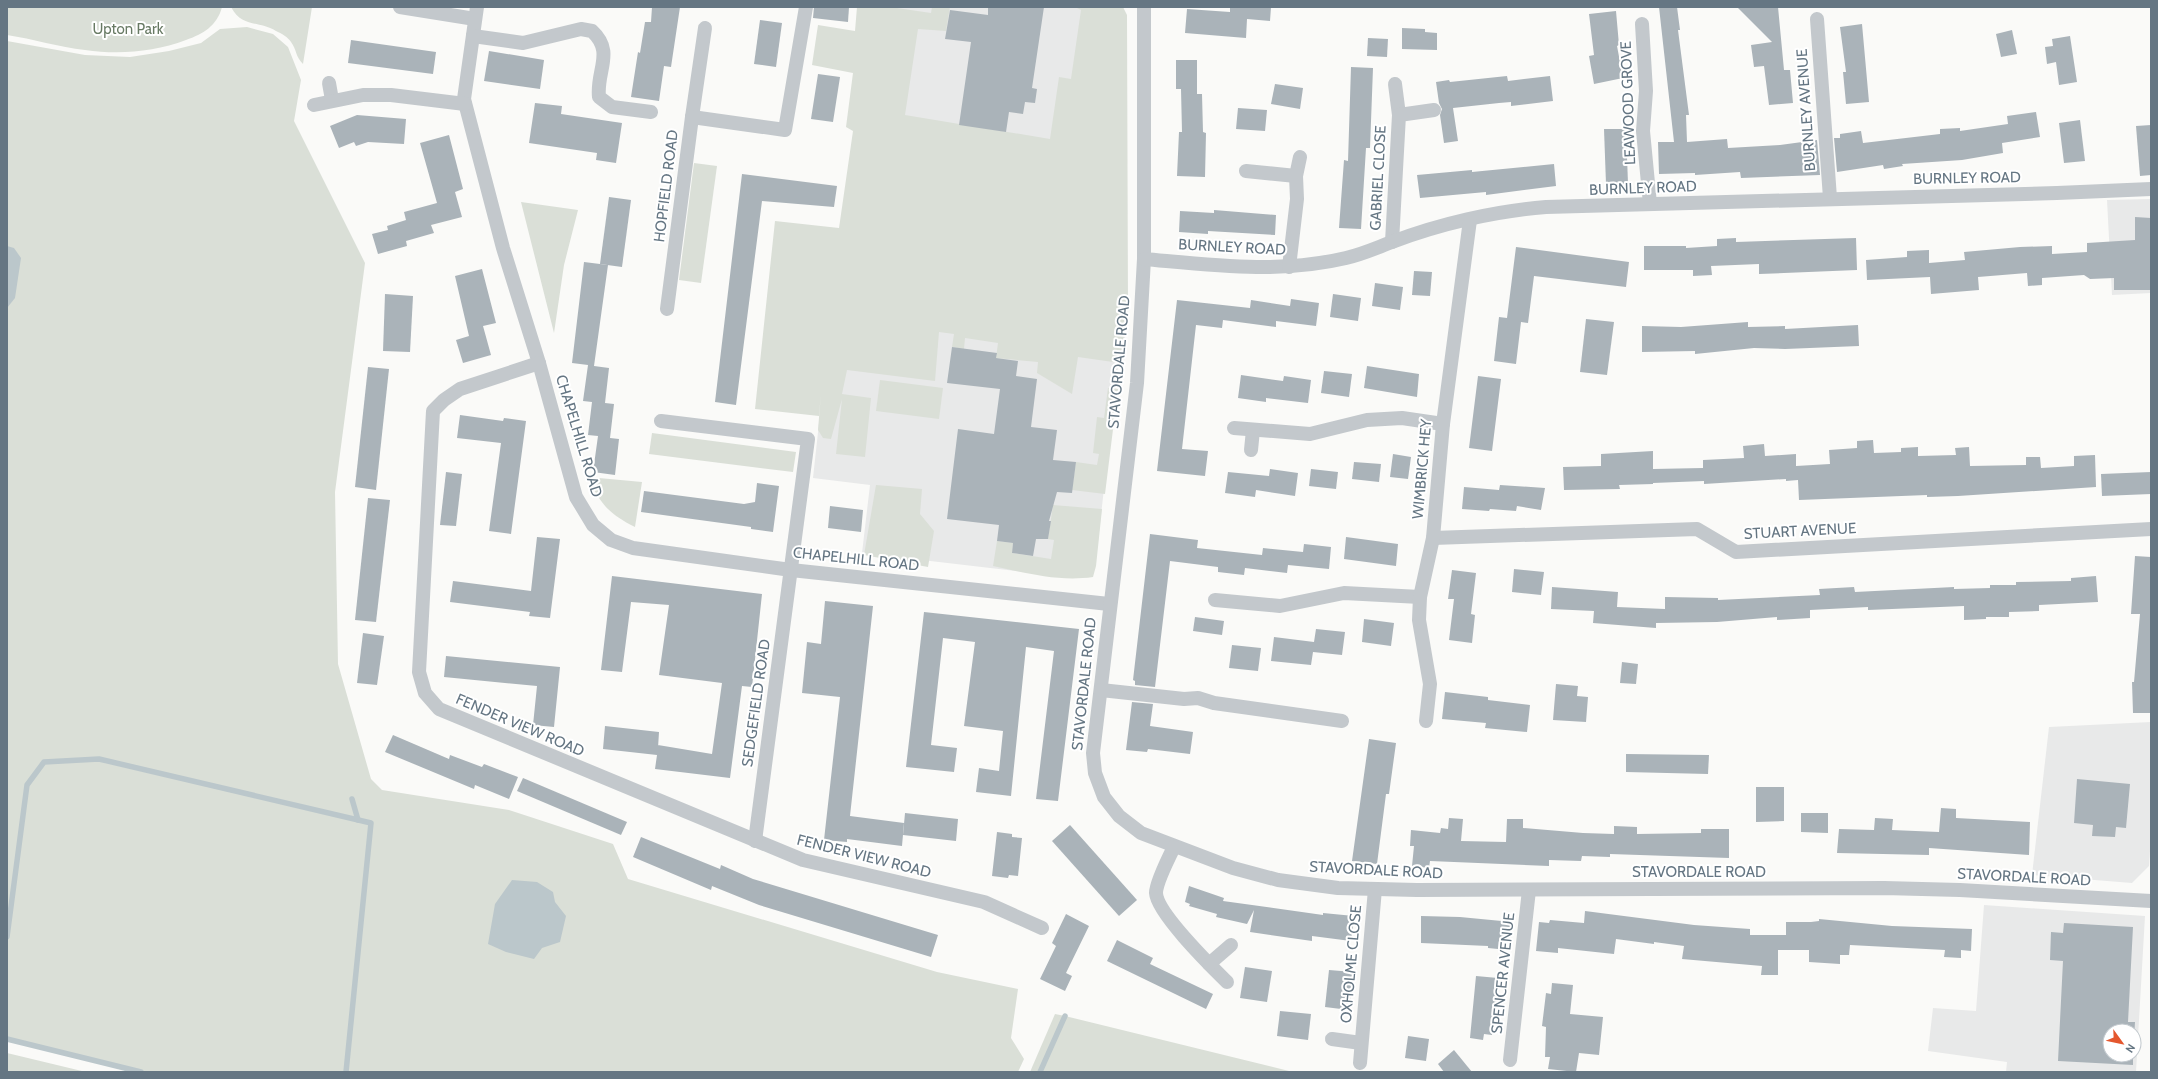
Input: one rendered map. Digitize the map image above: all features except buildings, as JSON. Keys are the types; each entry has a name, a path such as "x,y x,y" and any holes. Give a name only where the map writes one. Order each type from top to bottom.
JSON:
{"street":[{"path":"400,7 476,13"},
{"name":"HOPFIELD ROAD","path":"667,309 692,117 785,130 806,7"},
{"name":"STAVORDALE ROAD","path":"1144,7 1144,259 1137,383 1109,604 1101,690 1093,753 1095,774 1104,797 1119,816 1141,833 1174,847 1233,868 1278,880 1338,888 1529,890 1884,888 1960,890 2151,901"},
{"name":"CHAPELHILL ROAD","path":"476,13 463,92 465,104 504,248 539,363 576,497 593,525 611,540 633,548 791,570 1109,604"},
{"name":"BURNLEY AVENUE","path":"1817,19 1830,198"},
{"name":"LEAWOOD GROVE","path":"1642,24 1646,91 1643,131 1650,204"},
{"path":"692,117 705,28"},
{"path":"473,36 524,43 581,29 592,31 603,44 605,53 598,88 599,97 612,107 651,112"},
{"path":"329,83 332,100"},
{"name":"GABRIEL CLOSE","path":"1392,242 1398,115 1395,84"},
{"path":"314,105 332,100 363,95 391,95 465,104"},
{"name":"GABRIEL CLOSE","path":"1398,115 1434,110"},
{"path":"1289,267 1297,199 1296,176 1300,157"},
{"path":"1246,171 1296,176"},
{"name":"BURNLEY ROAD","path":"1144,259 1233,267 1289,267 1345,258 1373,251 1392,242 1511,210 1830,198 2057,193 2151,189"},
{"name":"WIMBRICK HEY","path":"1426,721 1430,684 1419,620 1420,597 1433,538 1443,424 1470,220"},
{"name":"FENDER VIEW ROAD","path":"539,363 460,389 444,400 433,411 419,672 425,694 440,709 803,860 984,902 1042,928"},
{"path":"1234,428 1310,434 1367,420 1402,418 1443,424"},
{"path":"661,421 808,439 791,570"},
{"path":"1251,450 1254,430"},
{"name":"STUART AVENUE","path":"1433,538 1697,529 1736,552 2151,529"},
{"name":"SEDGEFIELD ROAD","path":"755,841 791,570"},
{"path":"1215,600 1280,606 1344,593 1420,597"},
{"path":"1101,690 1184,699 1198,698 1214,702 1342,721"},
{"path":"1174,847 1164,867 1156,893 1163,911 1209,964 1227,982"},
{"name":"OXHOLME CLOSE","path":"1360,1063 1375,889"},
{"name":"SPENCER AVENUE","path":"1510,1060 1529,890"},
{"path":"1209,964 1231,945"},
{"name":"OXHOLME CLOSE","path":"1332,1040 1361,1043"}],"shaded area":[{"path":"869,7 1120,7 1122,12 1125,348 1120,348 1096,559 1076,578 862,553 870,485 813,478 831,313"},
{"path":"2151,199 2151,293 2112,295 2107,200"},
{"path":"7,246 14,248 21,258 15,298 7,308"},
{"path":"2151,722 2151,836 2149,866 2132,883 2032,875 2049,727"},
{"path":"512,880 537,882 553,892 555,902 566,916 560,942 542,948 534,959 506,952 488,944 495,904"},
{"path":"1984,905 2145,916 2139,1023 2102,1023 2102,1063 2137,1063 2136,1072 2006,1072 2007,1062 1928,1051 1933,1008 1976,1011"}],"green space":[{"name":"Upton Park","path":"7,7 222,7 220,14 213,24 204,32 192,38 149,50 111,52 75,49 7,35"},
{"path":"231,7 312,7 303,64 287,37 269,28 245,21 235,14"},
{"path":"857,7 890,7 931,13 932,7 950,7 946,31 918,29 905,115 1050,139 1059,77 1071,79 1081,10 1075,7 1123,7 1127,15 1128,307 1120,363 1078,357 1072,394 1037,373 1038,362 996,358 998,343 965,338 964,349 952,347 954,334 939,332 935,381 847,370 842,394 871,398 865,457 836,454 842,399 831,439 823,438 818,430 821,393 819,416 755,409 775,221 839,228 853,131 846,127 853,73 812,65 818,25 855,31"},
{"path":"247,27 273,34 288,47 301,80 294,121 365,263 335,492 338,664 371,779 382,790 509,810 613,844 628,879 937,972 1018,989 1011,1038 1024,1059 1018,1072 131,1072 7,1039 7,41 85,55 130,57 169,51 201,43 220,29"},
{"path":"694,163 717,166 701,283 679,280"},
{"path":"521,202 578,210 564,265 554,333"},
{"path":"880,380 943,388 939,419 876,411"},
{"path":"1108,388 1118,389 1105,494 1072,490 1076,462 1097,465 1099,454 1093,453 1097,417 1104,418"},
{"path":"652,433 796,452 793,472 649,454"},
{"path":"588,477 642,482 635,527 618,518 606,507 601,501"},
{"path":"876,485 922,489 920,514 934,531 928,567 864,555"},
{"path":"1053,505 1102,509 1096,566 1093,577 1055,578 993,566 997,541 1013,543 1012,553 1051,559 1054,540 1048,539"},
{"path":"1055,1014 1065,1016 1293,1072 1030,1072"},
{"path":"7,1053 86,1072 7,1072"}],"waterway":[{"path":"7,937 27,785 44,762 99,759 371,823 346,1072"},
{"path":"352,799 358,820"},
{"path":"1040,1072 1065,1016"},
{"path":"7,1039 141,1072"}]}
